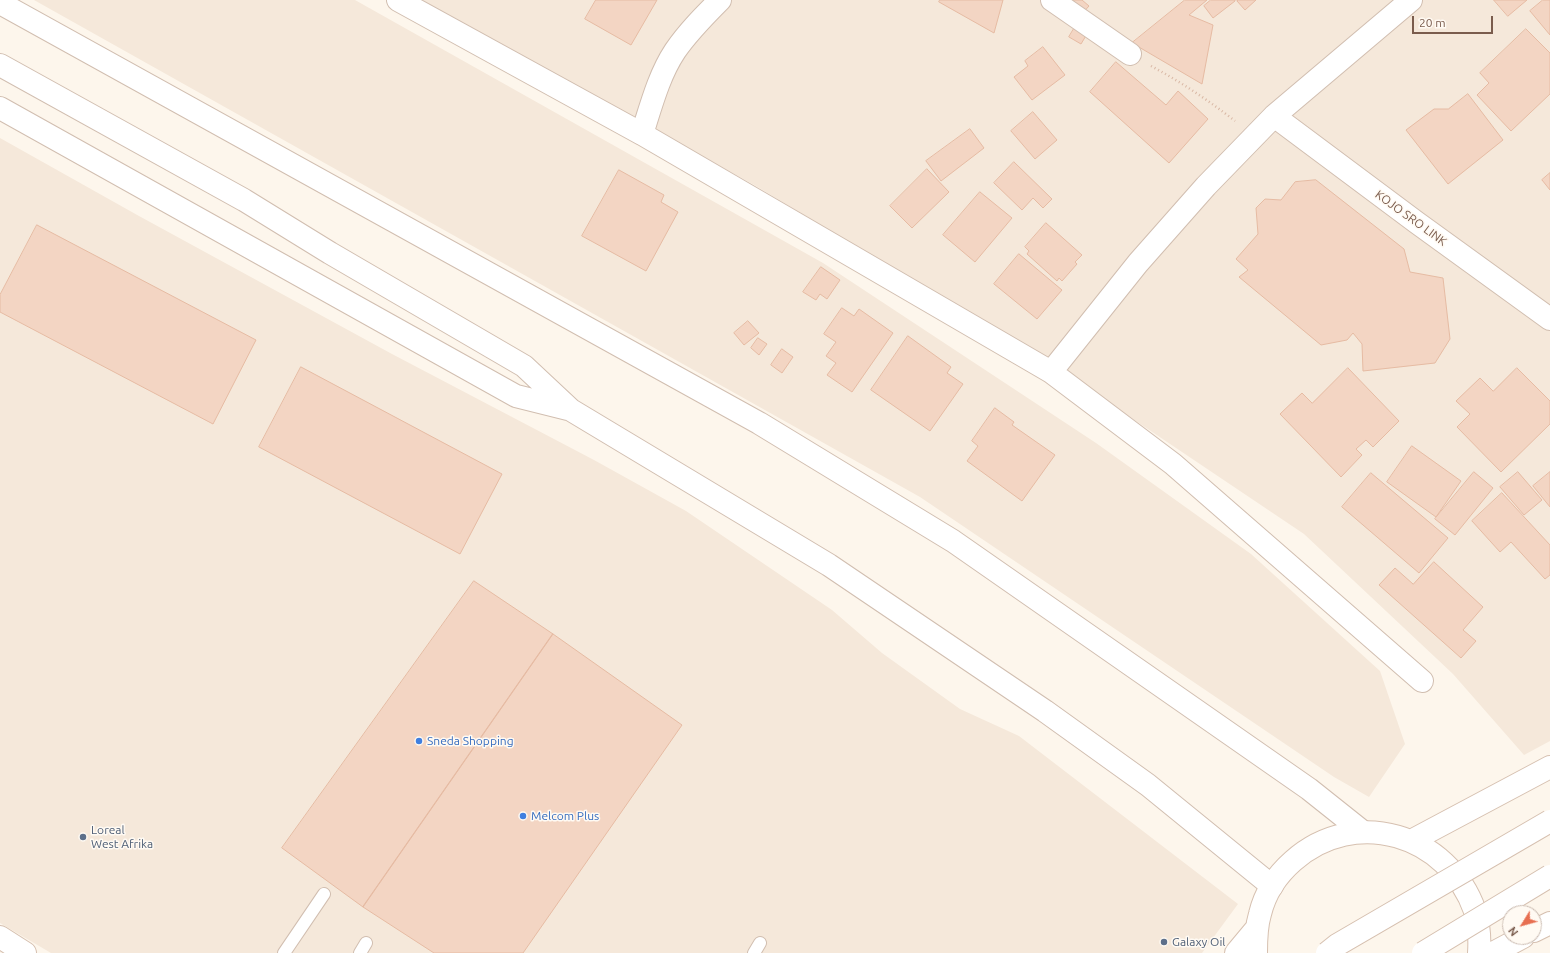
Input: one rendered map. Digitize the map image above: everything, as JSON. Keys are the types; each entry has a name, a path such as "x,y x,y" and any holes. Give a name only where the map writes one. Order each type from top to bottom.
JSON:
{"street":[{"path":"398,0 642,134 1051,372 1173,464 1422,681"},
{"path":"642,134 660,80 675,51 701,19 720,0"},
{"path":"1052,0 1130,54"},
{"path":"1051,372 1138,263 1206,186 1274,116 1410,0"},
{"path":"0,3 759,423 953,541 1309,789 1363,832"},
{"path":"0,65 244,200 524,366 571,410 829,565 1045,711 1148,784 1272,886"},
{"path":"0,108 516,396 571,410"},
{"name":"KOJO SRO LINK","path":"1274,116 1416,222 1550,319"},
{"path":"1411,841 1550,767"},
{"path":"1327,953 1337,945 1550,821"},
{"path":"1256,953 1256,929 1262,907 1272,886 1285,868 1302,853 1327,840 1341,835 1363,832 1388,834 1411,841 1432,853 1451,869 1465,889 1475,912 1480,936 1479,953"},
{"path":"1423,953 1550,876"},
{"path":"1236,953 1256,929"},
{"path":"0,937 26,953"},
{"path":"1493,953 1508,945"}],"lane":[{"path":"284,953 324,894"}],"path":[{"path":"1130,54 1175,78 1205,98 1254,137"}],"shaded area":[{"path":"34,0 355,0 823,263 1096,443 1251,554 1380,671 1405,744 1369,797 1334,777 920,497"},
{"path":"420,0 1550,0 1550,741 1524,755 1453,674 1304,534 1060,370 756,186"},
{"path":"0,138 139,216 392,354 594,460 686,511 832,610 882,653 960,709 1019,736 1238,904 1202,953 51,953 0,923"}],"building":[{"path":"596,0 657,0 631,45 585,19"},
{"path":"940,0 1003,0 994,33 939,2"},
{"path":"1074,0 1082,0 1089,6 1080,16 1069,6"},
{"path":"1185,0 1207,0 1189,15 1213,25 1202,84 1132,43"},
{"path":"1211,0 1235,1 1213,18 1204,6"},
{"path":"1256,0 1245,10 1237,1"},
{"path":"1494,0 1527,0 1508,16"},
{"path":"1543,0 1550,0 1550,35 1530,11"},
{"path":"1078,22 1090,29 1081,44 1069,37"},
{"path":"1526,29 1550,53 1550,94 1511,131 1477,95 1489,83 1480,73"},
{"path":"1043,47 1065,75 1032,100 1014,77 1028,66 1025,61"},
{"path":"1116,62 1166,105 1178,91 1208,119 1169,163 1090,92"},
{"path":"1468,94 1503,140 1448,184 1406,130 1434,109 1448,109"},
{"path":"1033,112 1057,140 1035,159 1011,131"},
{"path":"970,129 984,148 941,181 926,161"},
{"path":"1014,162 1052,199 1043,208 1033,198 1022,210 994,183"},
{"path":"927,169 949,192 912,228 890,206"},
{"path":"619,170 664,195 661,202 678,212 646,271 582,236"},
{"path":"1550,173 1550,190 1542,180"},
{"path":"1316,180 1404,249 1410,272 1443,278 1450,339 1435,363 1363,371 1362,344 1353,333 1347,340 1321,345 1239,277 1248,270 1236,259 1258,234 1256,208 1265,199 1281,200 1295,182"},
{"path":"980,192 1012,218 975,262 943,235"},
{"path":"1046,223 1082,255 1075,262 1077,264 1062,281 1059,278 1057,281 1027,254 1029,251 1025,247"},
{"path":"37,225 256,340 213,424 0,312 0,295"},
{"path":"1019,254 1062,290 1037,319 994,284"},
{"path":"821,267 840,280 827,299 820,294 816,300 803,292"},
{"path":"842,308 854,316 859,309 893,333 852,392 827,375 836,363 826,356 836,342 824,334"},
{"path":"748,321 759,333 744,345 734,333"},
{"path":"908,336 951,367 947,373 963,384 930,431 871,390"},
{"path":"758,338 767,344 759,355 751,348"},
{"path":"782,349 793,357 782,373 771,365"},
{"path":"301,367 502,474 460,554 259,447"},
{"path":"1348,368 1399,421 1373,447 1366,440 1356,449 1362,455 1341,477 1280,414 1302,393 1312,403"},
{"path":"1517,368 1550,401 1550,424 1501,472 1457,427 1470,414 1456,401 1480,378 1493,391"},
{"path":"995,408 1014,422 1012,425 1055,455 1022,501 967,461 978,446 972,441"},
{"path":"1412,446 1461,481 1436,517 1387,482"},
{"path":"1474,472 1493,488 1455,535 1435,519"},
{"path":"1518,472 1542,500 1524,515 1500,487"},
{"path":"1550,472 1550,507 1533,486"},
{"path":"1371,473 1448,538 1419,573 1342,507"},
{"path":"1502,493 1550,545 1550,575 1545,579 1511,542 1500,552 1472,521"},
{"path":"1434,562 1483,607 1463,630 1476,641 1461,658 1379,585 1395,568 1413,584"},
{"name":"Sneda Shopping","path":"474,581 553,634 363,907 282,848"},
{"name":"Melcom Plus","path":"553,634 682,725 523,953 434,953 363,907"}],"place":[{"name":"Sneda Shopping","path":"419,741"},
{"name":"Melcom Plus","path":"523,816"},
{"name":"Loreal West Afrika","path":"83,837"},
{"name":"Galaxy Oil","path":"1164,942"}]}
